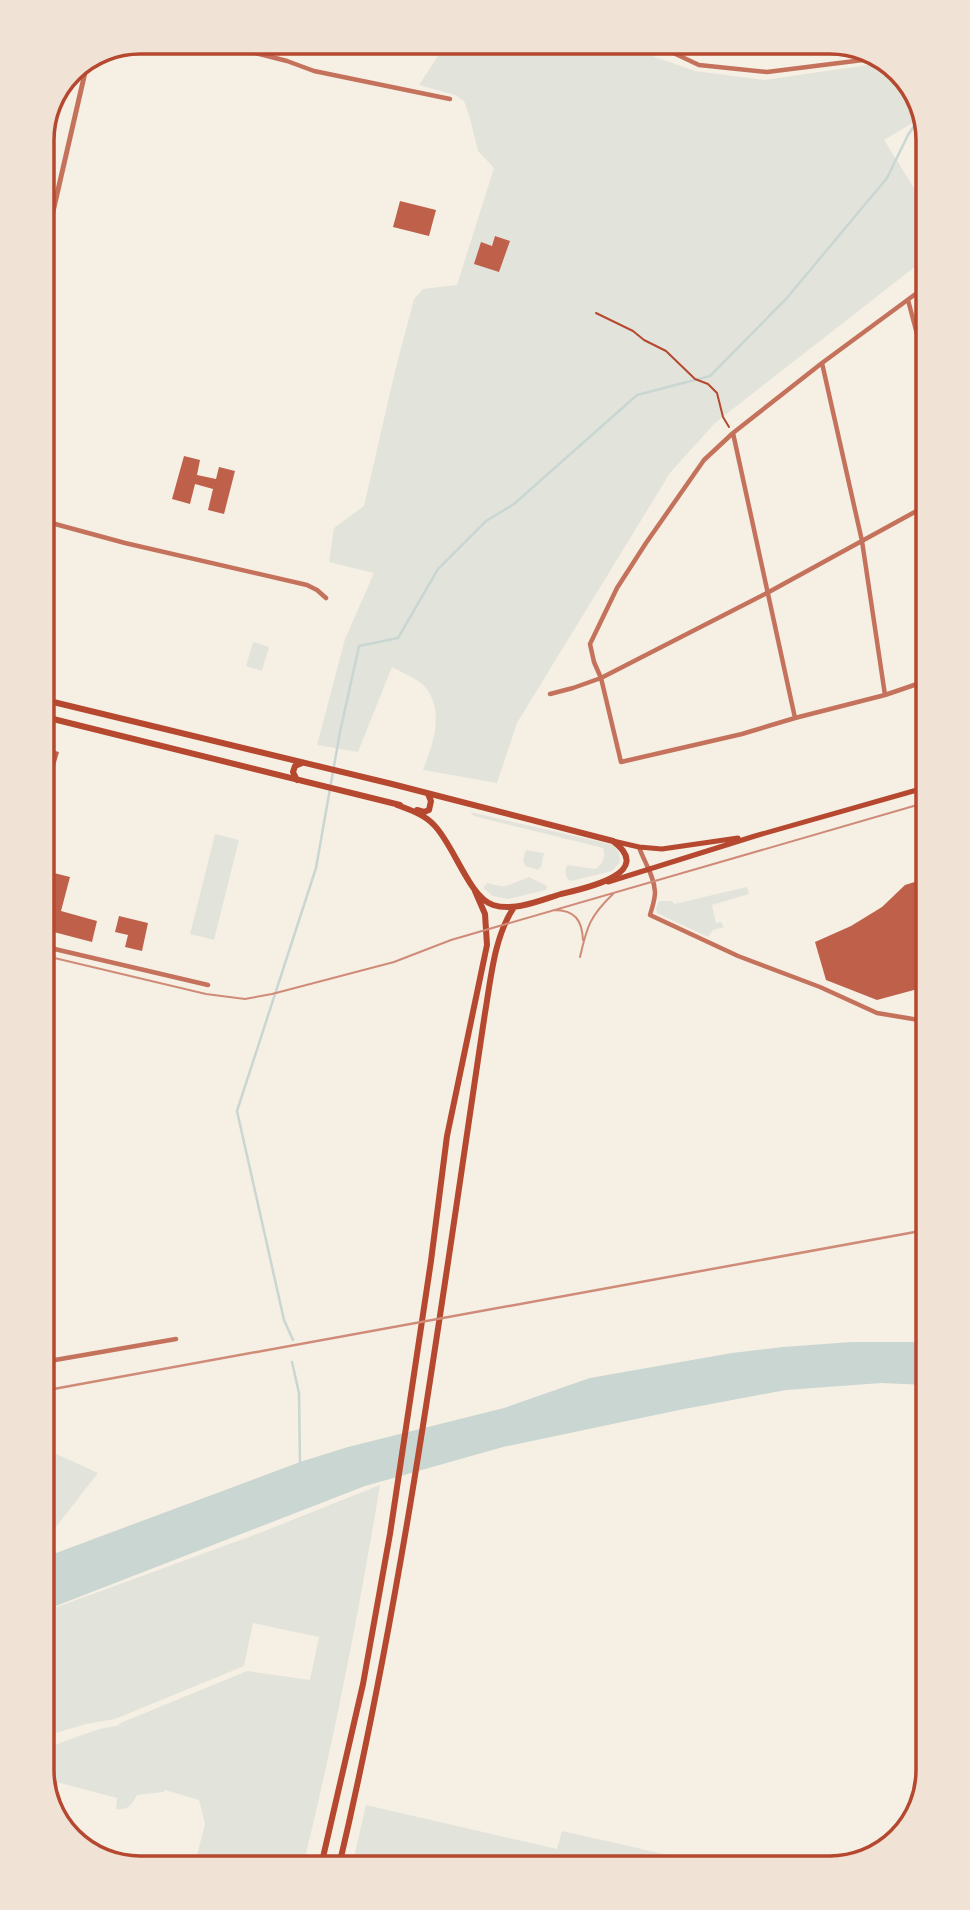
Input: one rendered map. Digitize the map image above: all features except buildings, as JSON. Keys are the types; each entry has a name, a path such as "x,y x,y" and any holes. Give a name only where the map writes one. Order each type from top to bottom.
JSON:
{"main road":[{"path":"54,702 639,847 671,849 755,836"},
{"path":"54,719 424,812 431,807 428,794"},
{"path":"297,780 294,769 302,763"},
{"path":"475,891 488,903 514,907 605,883 755,836 916,790"},
{"path":"323,1856 363,1684 390,1534 447,1136 487,945 485,914 445,837 435,825 397,804"},
{"path":"605,883 625,866 624,853 613,841"},
{"path":"341,1856 379,1685 406,1535 485,1013 499,940 506,919 514,907"}],"street":[{"path":"259,54 314,71 450,99"},
{"path":"676,54 699,65 767,72 861,60"},
{"path":"54,209 85,75"},
{"path":"916,294 822,363 733,433 704,460 617,588 590,643 621,762 741,734 916,684"},
{"path":"908,300 916,330"},
{"path":"822,363 862,541 885,695"},
{"path":"733,433 795,718"},
{"path":"550,694 601,678 767,593 916,511"},
{"path":"54,524 120,542 307,585 326,598"},
{"path":"639,847 649,870 655,895 650,915 738,956 820,987 877,1013 916,1020"},
{"path":"54,949 208,985"},
{"path":"54,1360 176,1339"}],"path":[{"path":"596,313 666,351 695,379 708,384 717,393 723,417 733,433"}],"shaded area":[{"path":"439,54 647,54 695,71 764,80 870,65 891,79 898,88 909,107 914,122 884,140 916,191 916,266 715,423 670,473 517,723 497,783 423,770 433,739 435,706 423,684 392,667 358,752 317,745 345,639 374,573 329,562 334,528 364,506 414,299 423,289 457,285 494,168 478,151 464,101 455,95 419,85"},
{"path":"253,642 269,647 262,671 246,666"},
{"path":"470,812 614,845 620,862 612,871 571,881 566,874 567,865 595,869 603,860 603,848 474,816"},
{"path":"215,834 239,840 214,940 190,934"},
{"path":"526,850 544,853 538,870 525,866 523,860"},
{"path":"529,877 547,886 546,890 508,899 493,896 483,888 487,883 505,886"},
{"path":"747,887 749,894 712,905 716,923 721,922 724,927 713,930 708,937 657,913 659,901 672,901 674,904"},
{"path":"852,1342 916,1342 916,1385 881,1383 786,1390 503,1447 365,1486 54,1607 54,1554 300,1462 348,1447 504,1408 590,1378 732,1353"},
{"path":"54,1453 98,1473 54,1529"},
{"path":"380,1485 345,1676 305,1856 197,1856 205,1824 199,1800 165,1790 137,1795 127,1808 116,1809 117,1798 56,1784 54,1745 99,1729 121,1725 118,1724 247,1671 310,1680 319,1637 253,1623 244,1666 115,1719 54,1734 54,1608 262,1532"},
{"path":"366,1805 557,1849 562,1831 673,1856 354,1856"}],"waterway":[{"path":"293,1340 284,1320 237,1111 316,868 340,732 359,646 398,638 438,569 486,521 514,504 637,395 710,376 786,299 887,178 914,126"},
{"path":"292,1362 299,1393 300,1463"}],"tram line":[{"path":"54,958 206,994 245,999 394,962 451,940 916,805"},
{"path":"580,957 590,922 613,894"},
{"path":"554,910 561,910 576,917 583,940"}],"railway":[{"path":"54,1389 916,1232"}]}
